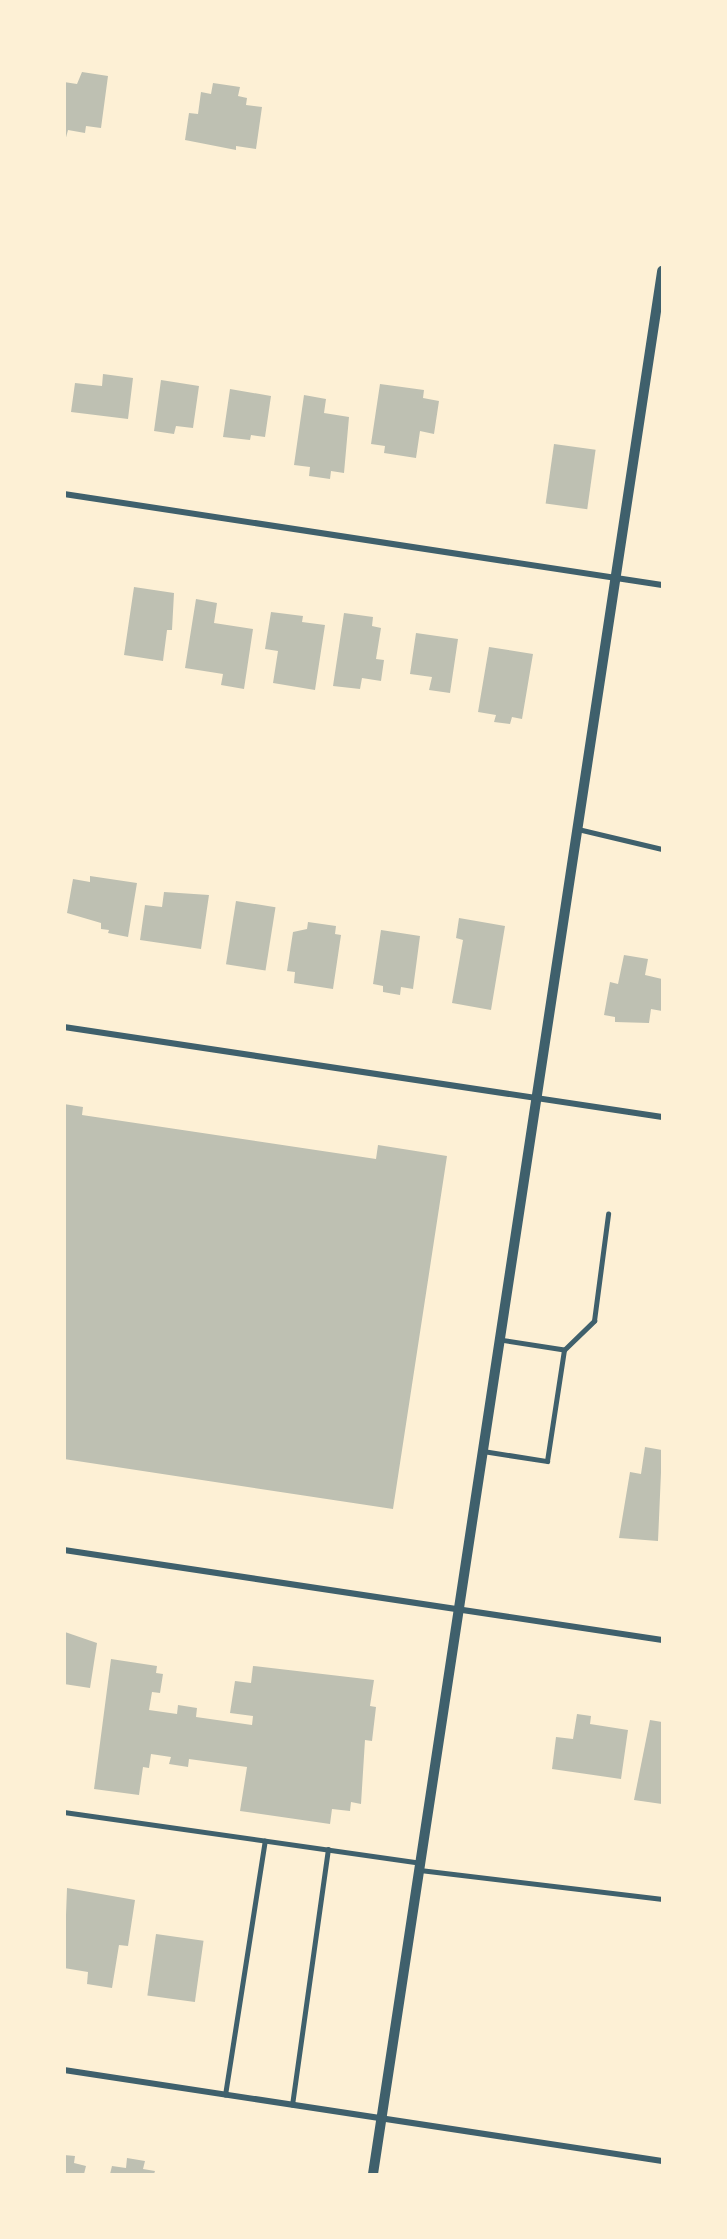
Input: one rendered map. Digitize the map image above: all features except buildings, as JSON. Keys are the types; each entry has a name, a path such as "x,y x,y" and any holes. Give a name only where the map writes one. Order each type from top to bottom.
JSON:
{"street":[{"path":"373,2175 663,272"},
{"path":"64,494 663,585"},
{"path":"64,1027 663,1117"},
{"path":"64,1550 663,1640"},
{"path":"64,2070 663,2161"}],"lane":[{"path":"578,829 663,849"},
{"path":"483,1451 547,1461 564,1350 594,1322 608,1214"},
{"path":"500,1340 564,1350"},
{"path":"64,1812 328,1850 420,1866 663,1899"},
{"path":"225,2095 265,1841"},
{"path":"292,2105 328,1850"}]}
